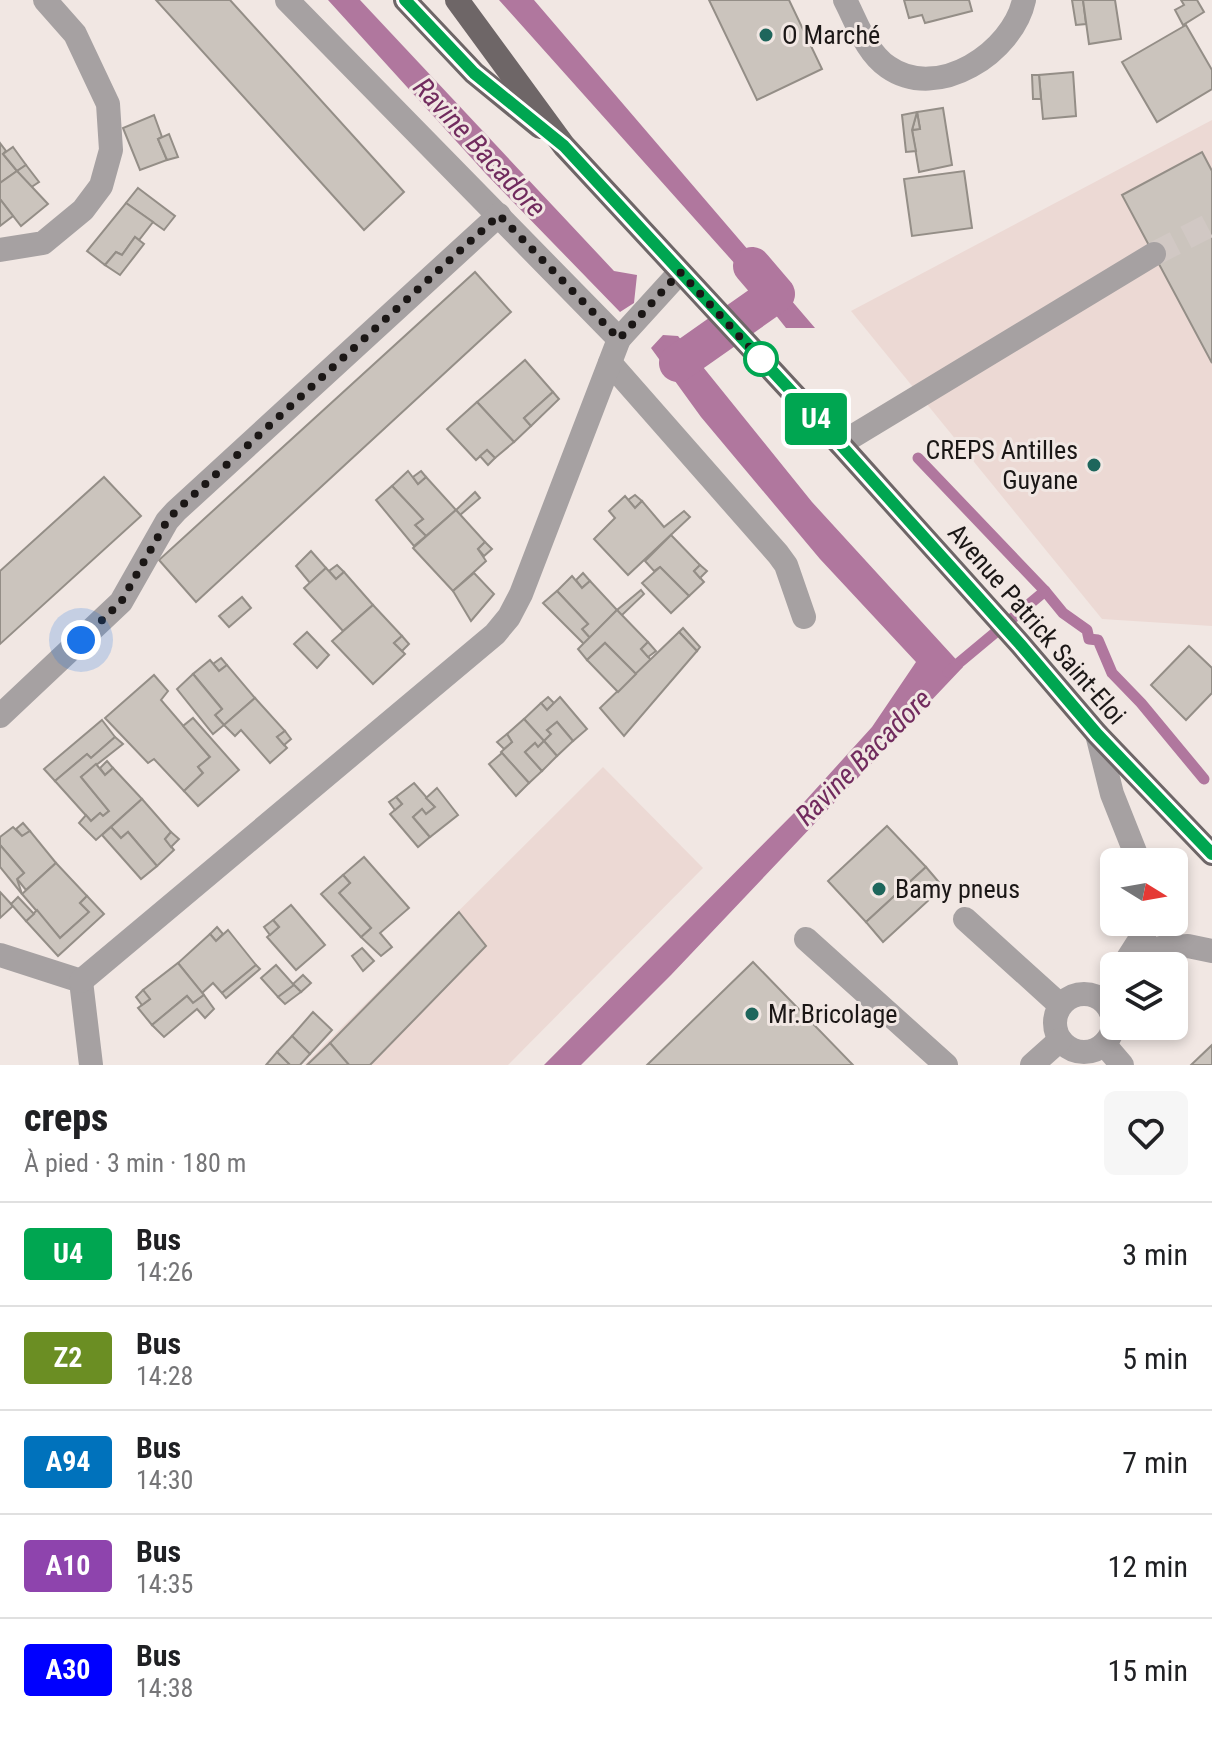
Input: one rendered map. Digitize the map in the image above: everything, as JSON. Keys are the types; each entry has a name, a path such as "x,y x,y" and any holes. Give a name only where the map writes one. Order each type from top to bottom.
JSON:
{"main road":[{"name":"Avenue Patrick Saint-Eloi","path":"405,0 474,73 564,146"},
{"name":"Avenue Patrick Saint-Eloi","path":"457,0 564,146 840,444 1097,734 1212,854"}],"street":[{"path":"0,250 43,243 83,210 101,186 111,150 108,104 75,34 45,0"},
{"path":"287,0 619,339"},
{"path":"845,0 873,53 889,68 910,77 942,78 972,66 1005,38 1022,10 1024,0"},
{"path":"0,716 121,602 167,521 176,511 499,215"},
{"path":"840,444 1154,254"},
{"path":"81,981 495,634 509,617 521,594 619,339 680,272"},
{"path":"610,363 778,554 786,565 804,617"},
{"path":"1097,734 1112,794 1133,848"},
{"path":"965,919 1060,1005"},
{"path":"806,939 946,1065"},
{"path":"1156,952 1160,948 1188,946 1212,951"},
{"path":"0,955 81,981"},
{"path":"81,981 91,1065"},
{"path":"1100,994 1075,994 1060,1005 1054,1023 1060,1040 1067,1047 1086,1053 1106,1040"},
{"path":"1032,1065 1060,1040"},
{"path":"1104,1044 1122,1065"}],"shaded area":[{"name":"CREPS Antilles Guyane","path":"1212,120 1212,626 1102,619 851,311"},
{"path":"603,767 703,868 508,1065 304,1065"}],"water":[{"name":"Ravine Bacadore","path":"328,0 360,0 614,271 637,275 634,303 620,312 486,174"},
{"path":"499,0 534,0 815,328 786,328 736,265"},
{"name":"Ravine Bacadore","path":"663,335 678,336 812,502 963,667 671,975 581,1065 544,1065 796,811 872,727 916,662 820,559 701,417 651,348"}],"building":[{"path":"156,0 230,0 404,192 364,230"},
{"name":"O Marché","path":"709,0 789,0 822,69 757,100"},
{"path":"904,0 969,0 972,11 925,23 922,15 909,18"},
{"path":"1072,0 1083,0 1086,24 1076,25"},
{"path":"1083,0 1115,0 1121,39 1089,44"},
{"path":"1181,0 1197,0 1204,12 1183,25 1175,10 1184,5"},
{"path":"1186,25 1212,70 1212,89 1157,122 1122,62"},
{"path":"1073,72 1076,116 1043,119 1039,75"},
{"path":"1032,75 1039,75 1041,99 1033,99"},
{"path":"943,108 952,165 919,172 912,130 920,129 917,112"},
{"path":"917,112 920,129 912,130"},
{"path":"917,112 912,130 916,151 906,152 902,115"},
{"path":"154,115 162,137 158,139 167,160 140,170 123,128"},
{"path":"169,134 178,157 167,160 158,139"},
{"path":"0,143 6,151 3,154 17,171 0,183"},
{"path":"13,147 26,165 17,171 3,154"},
{"path":"1202,152 1212,171 1212,363 1122,195"},
{"path":"26,165 39,182 30,188 17,171"},
{"path":"17,171 48,204 21,226 0,199 0,183"},
{"path":"964,171 972,228 912,236 904,179"},
{"path":"138,188 175,216 164,230 126,203"},
{"path":"0,199 13,216 0,226"},
{"path":"126,203 153,222 139,240 135,237 122,255 116,252 105,265 87,251"},
{"path":"135,237 144,244 120,275 105,265 116,252 122,255"},
{"path":"475,272 511,312 196,602 159,560"},
{"path":"525,360 553,392 524,418 531,426 514,442 477,402"},
{"path":"553,392 559,399 531,426 524,418"},
{"path":"477,402 514,442 495,458 487,450 476,460 447,429"},
{"path":"487,450 495,458 488,465 480,456"},
{"path":"408,471 418,484 426,477 456,510 426,536 415,525 423,519 392,486"},
{"path":"421,471 426,477 418,484 413,477"},
{"path":"104,477 141,516 0,644 0,571"},
{"path":"392,486 423,519 415,525 426,536 414,546 376,500"},
{"path":"475,492 480,498 460,515 456,510"},
{"path":"635,495 642,501 635,508 628,500"},
{"path":"625,496 635,508 642,501 664,527 684,511 690,517 628,575 594,539 615,518 609,511"},
{"path":"456,510 485,542 478,549 486,561 453,591 413,548"},
{"path":"671,535 700,565 694,571 704,582 689,596 660,567 654,571 645,561"},
{"path":"485,542 492,549 484,556 478,549"},
{"path":"311,551 326,568 310,583 296,566"},
{"path":"337,565 344,572 336,579 329,571"},
{"path":"700,565 707,571 700,578 694,571"},
{"path":"660,567 689,596 671,613 642,583"},
{"path":"326,568 336,579 344,572 373,605 343,631 304,588"},
{"path":"474,573 494,594 471,621 453,591"},
{"path":"583,573 590,581 582,588 576,580"},
{"path":"572,576 582,588 590,581 617,610 590,638 582,629 588,624 557,591"},
{"path":"641,590 644,594 621,616 617,610"},
{"path":"557,591 588,624 582,629 590,638 584,644 543,603"},
{"path":"242,597 251,608 229,627 219,616"},
{"path":"373,605 402,636 394,643 405,654 373,684 332,641"},
{"path":"617,610 648,642 641,649 651,660 636,674 605,643 587,660 578,649"},
{"path":"683,628 700,647 697,651 679,632"},
{"path":"307,632 329,655 317,668 294,644"},
{"path":"679,632 697,651 624,736 600,708"},
{"path":"402,636 409,644 402,651 394,643"},
{"path":"648,642 656,651 648,657 641,649"},
{"path":"605,643 636,674 618,692 587,660"},
{"path":"1189,646 1212,668 1212,693 1186,720 1151,685"},
{"path":"221,658 227,665 219,671 213,664"},
{"path":"210,660 219,671 227,665 255,698 224,725 215,715 222,709 193,674"},
{"path":"193,674 222,709 215,715 224,725 213,734 177,689"},
{"path":"154,675 168,691 161,700 210,757 198,767 203,773 184,791 154,759 148,763 105,718"},
{"path":"548,697 554,703 547,710 541,703"},
{"path":"560,697 587,729 573,741 557,722 547,730 551,734 544,741 524,719 541,703 547,710"},
{"path":"255,698 285,731 277,737 287,748 270,763 241,730 235,736 224,725"},
{"path":"193,718 239,770 198,806 184,791 203,773 198,767 210,757 183,726"},
{"path":"524,719 544,741 538,747 535,743 525,752 542,771 529,783 501,752 512,742 507,734"},
{"path":"102,720 115,737 91,758 87,754 55,781 44,769"},
{"path":"557,722 573,741 557,756 544,741 551,734 547,730"},
{"path":"285,731 291,739 284,745 277,737"},
{"path":"507,734 512,742 504,749 497,742"},
{"path":"115,737 123,744 81,777 109,811 103,816 100,813 91,821 55,781 87,754 91,758"},
{"path":"544,741 557,756 542,771 525,752 535,743 538,747"},
{"path":"502,753 529,783 516,796 489,764"},
{"path":"107,761 113,768 105,775 100,768"},
{"path":"96,764 105,775 113,768 142,799 96,840 79,823 86,815 91,821 100,813 103,816 109,811 81,777"},
{"path":"414,783 435,807 426,814 422,809 413,817 430,837 418,847 390,814 402,804 396,797"},
{"path":"437,788 458,815 430,837 413,817 422,809 426,814 435,807 426,798"},
{"path":"396,797 402,804 395,810 389,802"},
{"path":"142,799 171,832 165,839 174,850 157,866 128,832 121,838 111,827"},
{"path":"23,823 30,831 22,836 16,829"},
{"path":"887,826 926,867 866,922 828,881"},
{"path":"13,827 22,836 30,831 56,863 26,890 17,879 24,873 0,845 0,837"},
{"path":"111,827 121,838 128,832 157,866 141,879 102,835"},
{"path":"171,832 179,839 171,847 165,839"},
{"path":"0,845 24,873 17,879 22,894 0,867"},
{"path":"364,857 409,908 380,933 392,947 381,956 361,937 371,928 339,893 350,883 343,875"},
{"path":"56,863 87,896 80,903 89,912 60,938 22,894"},
{"path":"926,867 943,887 883,942 866,922"},
{"path":"343,875 350,883 339,893 371,928 361,937 321,894"},
{"path":"0,892 13,906 0,918"},
{"path":"87,896 104,914 58,956 26,921 37,910 60,938 89,912 80,903"},
{"path":"18,897 34,914 26,921 11,904"},
{"path":"291,905 325,945 296,970 267,937 279,927 273,920"},
{"path":"459,912 486,946 370,1065 349,1065 330,1043"},
{"path":"273,920 279,927 270,935 264,927"},
{"path":"217,927 223,934 216,941 210,934"},
{"path":"228,930 256,965 222,993 213,983 202,993 178,963 210,934 216,941"},
{"path":"362,948 374,961 363,971 352,956"},
{"name":"Mr.Bricolage","path":"753,962 853,1065 647,1065"},
{"path":"178,963 204,995 193,1003 187,996 152,1025 138,1008 150,999 143,990"},
{"path":"256,965 260,969 226,998 222,993"},
{"path":"276,965 294,985 278,997 261,978"},
{"path":"303,975 311,983 301,992 293,984"},
{"path":"294,985 301,992 285,1004 278,997"},
{"path":"143,990 150,999 142,1005 136,997"},
{"path":"204,995 214,1009 205,1018 197,1009 164,1037 152,1025 187,996 193,1003"},
{"path":"313,1012 332,1030 310,1054 292,1036"},
{"path":"292,1036 310,1054 300,1065 290,1065 277,1052"},
{"path":"330,1043 349,1065 307,1065"},
{"path":"1212,1045 1212,1065 1191,1065"},
{"path":"277,1052 290,1065 266,1065"}],"waterway":[{"path":"678,363 776,294 752,266"},
{"path":"918,458 1045,591 948,672"},
{"path":"1045,591 1063,613 1087,630 1089,639 1098,640 1112,673 1204,779"}],"tunnel":[{"path":"1154,254 1212,224"}],"bus line":[{"name":"U4","path":"405,0 474,73 564,146 840,444 1097,734 1212,854"}],"place":[{"name":"O Marché","path":"766,35"},
{"name":"CREPS Antilles Guyane","path":"1094,465"},
{"name":"Bamy pneus","path":"879,889"},
{"name":"Mr.Bricolage","path":"752,1014"}],"route":[{"path":"81,640 121,602 167,521 176,511 499,215 619,339 680,272 763,362 761,359"}]}
